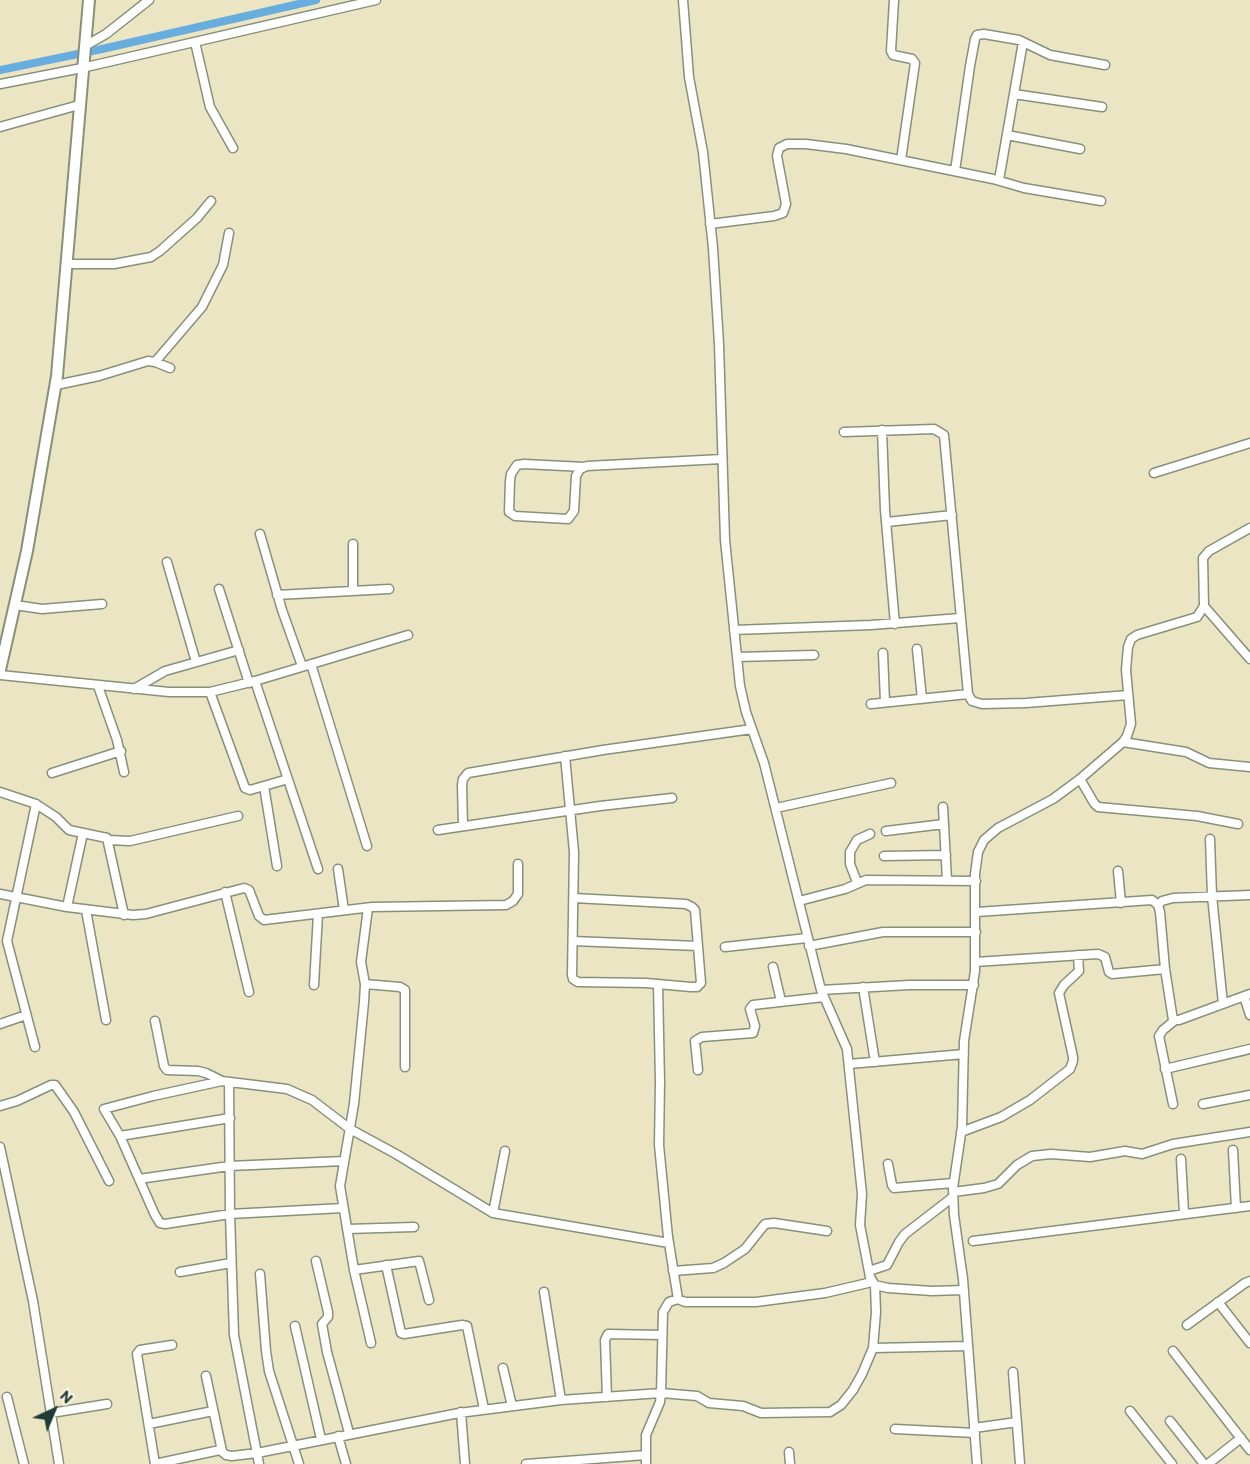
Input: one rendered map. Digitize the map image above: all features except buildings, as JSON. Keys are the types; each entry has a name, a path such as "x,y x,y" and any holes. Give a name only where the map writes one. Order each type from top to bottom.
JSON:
{"street":[{"path":"0,670 27,551 56,385 89,0"},
{"path":"85,47 149,0"},
{"path":"0,84 376,0"},
{"path":"206,1376 222,1451 232,1456 461,1412 561,1400 661,1393 700,1397 710,1402 743,1406 761,1413 830,1412 841,1405 853,1390 873,1348 876,1312 873,1284 868,1271 860,1225 862,1194 849,1064 844,1039 822,994 776,808 740,686 725,540 718,344 710,224 703,152 689,77 683,0"},
{"path":"894,0 891,51 893,55 912,59 915,63 901,160"},
{"path":"955,171 976,37 984,34 1023,42 1050,55 1105,65"},
{"path":"195,42 210,107 233,148"},
{"path":"999,180 1023,42"},
{"path":"1014,94 1102,107"},
{"path":"0,127 79,105"},
{"path":"1007,135 1080,149"},
{"path":"710,224 783,213 786,204 777,156 778,150 783,145 806,144 901,160 999,180 1024,188 1101,201"},
{"path":"66,264 114,264 151,257 197,218 211,201"},
{"path":"155,362 202,308 223,266 229,233"},
{"path":"56,385 148,362 155,362 170,368"},
{"path":"844,432 934,429 944,435 960,618 968,694 972,701 982,704 1026,703 1128,695"},
{"path":"882,430 896,624"},
{"path":"1154,473 1250,443"},
{"path":"584,467 576,476 574,511 568,519 515,516 509,512 511,474 517,465 584,467 722,459"},
{"path":"887,522 952,515"},
{"path":"977,1464 964,1290 953,1191 961,1132 964,1054 974,985 977,912 971,881 978,852 984,840 1004,823 1053,799 1080,780 1123,742 1131,724 1126,670 1131,639 1137,634 1195,619 1200,615 1204,606 1203,558 1209,551 1250,528"},
{"path":"260,534 277,595 307,665 367,846"},
{"path":"352,544 353,591"},
{"path":"167,562 196,662"},
{"path":"219,589 239,650 288,779 318,870"},
{"path":"277,595 389,589"},
{"path":"15,605 42,609 102,604"},
{"path":"1204,606 1250,659"},
{"path":"734,630 896,624 960,618"},
{"path":"0,675 169,692 210,692 252,682 408,635"},
{"path":"917,649 922,699"},
{"path":"134,689 159,674 239,650"},
{"path":"884,653 885,702"},
{"path":"737,657 814,655"},
{"path":"98,686 121,751 124,772"},
{"path":"210,692 245,788 249,790 288,779"},
{"path":"871,704 968,694"},
{"path":"463,826 462,785 468,773 564,756 752,729"},
{"path":"1123,742 1186,752 1209,763 1250,767"},
{"path":"52,773 121,751"},
{"path":"564,756 574,852 573,898 573,941 572,975 575,981 699,986 702,980 695,910 689,905 573,898"},
{"path":"1080,780 1098,807 1197,816 1238,824"},
{"path":"776,808 891,783"},
{"path":"264,786 277,866"},
{"path":"0,792 36,804 56,817 69,830 106,837 108,840 130,841 238,816"},
{"path":"438,830 570,810 672,798"},
{"path":"35,1047 7,941 36,804"},
{"path":"943,807 947,880"},
{"path":"886,831 944,824"},
{"path":"67,907 83,833"},
{"path":"857,882 850,864 850,852 857,840 870,834"},
{"path":"1210,838 1212,896 1223,1004"},
{"path":"108,840 124,915"},
{"path":"884,856 946,855"},
{"path":"0,894 124,915 146,914 247,888 262,920 368,908 506,904 513,901 518,894 518,864"},
{"path":"338,869 344,910"},
{"path":"1118,871 1120,903"},
{"path":"799,901 844,889 857,882 878,879 971,881"},
{"path":"225,892 249,992"},
{"path":"1158,905 1162,901 1173,898 1250,895"},
{"path":"977,912 1152,900 1158,905 1171,1015 1174,1021"},
{"path":"368,908 361,962 365,984 350,1129 340,1186 354,1270 371,1342"},
{"path":"86,910 106,1020"},
{"path":"314,985 318,914"},
{"path":"725,947 808,942 883,932 976,932"},
{"path":"573,941 698,946"},
{"path":"975,962 1101,954 1105,957 1109,972 1112,974 1165,969"},
{"path":"961,1132 1001,1117 1030,1101 1070,1069 1073,1057 1059,993 1079,971 1078,955"},
{"path":"773,967 781,1001"},
{"path":"365,984 400,987 405,990 405,1067"},
{"path":"658,984 660,1082 658,1129 669,1243 678,1299"},
{"path":"698,1070 694,1043 696,1040 702,1037 753,1033 755,1029 750,1009 752,1006 862,987 974,985"},
{"path":"862,987 875,1062"},
{"path":"1173,1104 1160,1033 1174,1021 1247,995 1250,1015"},
{"path":"0,1024 26,1015"},
{"path":"155,1021 166,1070 198,1071 226,1081 298,1092 328,1111 350,1129 493,1213 669,1243"},
{"path":"1165,1069 1250,1049"},
{"path":"849,1064 964,1054"},
{"path":"226,1081 230,1118 231,1263 235,1348 258,1464"},
{"path":"226,1081 106,1107 104,1110 120,1136 160,1223 230,1214 343,1208"},
{"path":"0,1106 17,1101 51,1084 55,1085 74,1112 109,1181"},
{"path":"1203,1104 1250,1095"},
{"path":"120,1136 230,1118"},
{"path":"888,1164 894,1188 953,1191 984,1188 998,1184 1017,1165 1032,1156 1051,1154 1090,1157 1125,1151 1142,1154 1173,1144 1250,1132"},
{"path":"0,1148 33,1301 59,1464"},
{"path":"1233,1150 1236,1208"},
{"path":"493,1213 505,1151"},
{"path":"1181,1159 1184,1214"},
{"path":"139,1179 229,1166 344,1161"},
{"path":"868,1271 887,1265 905,1234 953,1191"},
{"path":"973,1241 1250,1206"},
{"path":"673,1271 708,1269 724,1263 745,1249 765,1224 774,1223 827,1231"},
{"path":"347,1229 414,1227"},
{"path":"354,1270 416,1260 420,1262 429,1300"},
{"path":"316,1261 328,1312 322,1324 327,1352 349,1433"},
{"path":"180,1272 231,1263"},
{"path":"386,1265 401,1333 404,1335 462,1324 467,1326 484,1409"},
{"path":"260,1274 269,1371 299,1464"},
{"path":"1187,1325 1250,1281"},
{"path":"526,1464 646,1459 646,1435 660,1402 663,1312 666,1305 678,1299 685,1302 756,1302 873,1284 888,1288 932,1291 964,1290"},
{"path":"544,1292 561,1400"},
{"path":"1218,1302 1250,1343"},
{"path":"295,1326 321,1439"},
{"path":"607,1397 605,1340 608,1334 662,1335"},
{"path":"172,1346 140,1350 136,1354 155,1464 222,1451"},
{"path":"873,1348 968,1346"},
{"path":"1173,1351 1250,1450"},
{"path":"503,1368 512,1406"},
{"path":"1013,1372 1020,1464"},
{"path":"7,1397 24,1464"},
{"path":"51,1413 107,1404"},
{"path":"149,1424 213,1411"},
{"path":"1130,1411 1172,1464"},
{"path":"461,1412 465,1464"},
{"path":"1170,1421 1206,1464 1240,1438"},
{"path":"895,1429 974,1431 1017,1422"},
{"path":"338,1436 346,1464"},
{"path":"789,1452 790,1464"}],"waterway":[{"path":"0,70 316,0"}]}
